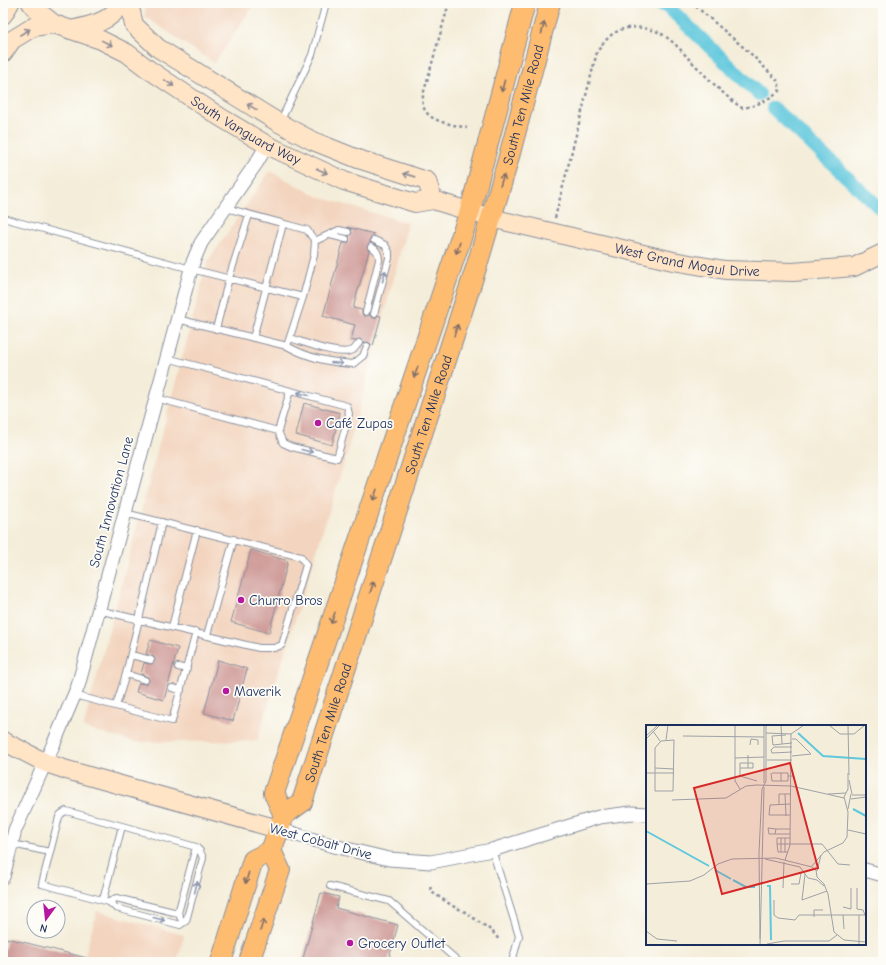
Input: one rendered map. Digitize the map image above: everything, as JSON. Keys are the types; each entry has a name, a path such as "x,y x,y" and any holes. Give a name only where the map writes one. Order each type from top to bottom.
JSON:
{"main road":[{"name":"South Ten Mile Road","path":"281,822 274,793 470,212 525,3"},
{"name":"South Ten Mile Road","path":"281,822 302,802 464,307 507,164 550,3"},
{"path":"221,962 253,860 271,850 281,822"},
{"path":"250,962 280,870 271,850"}],"street":[{"path":"3,15 10,3"},
{"path":"31,3 38,12 62,27"},
{"path":"3,53 12,40 33,27 93,25 107,19 120,6 121,3"},
{"name":"South Vanguard Way","path":"129,3 134,25 158,48 279,123 313,142 358,159 427,181 433,200"},
{"name":"South Vanguard Way","path":"62,27 101,40 127,53 148,69 214,113 268,145 344,181 415,204 433,200 491,218"},
{"name":"South Innovation Lane","path":"3,877 15,830 46,763 78,686 191,269 201,243 268,145"},
{"name":"West Grand Mogul Drive","path":"491,218 673,261 725,270 793,272 854,267 883,253"},
{"name":"West Cobalt Drive","path":"3,741 46,763 67,770 281,822 334,846 389,859 431,862 492,850 599,817 631,813 646,814"},
{"path":"866,870 883,875"}],"lane":[{"path":"279,123 312,55 326,3"},
{"path":"226,208 307,230 315,241 314,255 288,346"},
{"path":"216,329 229,278 249,215"},
{"path":"3,218 191,269 303,297"},
{"path":"253,338 282,224"},
{"path":"315,241 330,234 347,235"},
{"path":"374,240 385,245 389,252 389,258 374,314"},
{"path":"366,312 379,260 378,254 374,248 371,247"},
{"path":"177,319 288,346 301,354 331,362 353,364 363,356 367,346"},
{"path":"290,338 336,352 353,350 358,343"},
{"path":"167,358 347,406 349,414 337,458 292,447 282,443 278,431 290,391"},
{"path":"156,398 278,431"},
{"path":"98,610 138,620 172,626 259,648 274,648 282,644 306,565 301,557 234,539 125,513"},
{"path":"116,706 131,655 162,522"},
{"path":"172,626 197,530"},
{"path":"207,635 234,539"},
{"path":"74,695 172,721 196,632"},
{"path":"131,655 151,660"},
{"path":"178,667 187,669"},
{"path":"126,674 145,680"},
{"path":"172,688 181,690"},
{"path":"66,811 196,847 200,851 203,858 189,916 186,921 180,925 116,908 110,902 42,884 59,818 61,814 66,811"},
{"path":"103,900 122,826"},
{"path":"12,844 50,852"},
{"path":"183,923 178,913 196,847"},
{"path":"492,850 519,936 512,962"},
{"path":"330,886 389,901 459,962"},
{"path":"110,902 116,898 178,913"},
{"path":"139,914 142,904"}],"path":[{"path":"449,3 422,96 423,106 428,115 438,121 467,128"},
{"path":"555,221 597,52 610,36 617,31 628,28 642,28 658,32 676,46 731,100 742,108 754,106 770,98 780,90 778,81 750,52 692,3"},
{"path":"430,888 433,893 456,908 462,910 492,931 500,941"}],"shaded area":[{"path":"147,3 255,3 214,63 144,16"},
{"path":"270,171 319,197 408,223 346,457 257,741 135,742 83,728 208,261"},
{"path":"97,911 184,935 177,962 83,962"}],"building":[{"path":"347,227 374,234 367,246 369,251 353,308 362,310 362,314 365,316 370,315 371,317 375,318 378,315 381,316 373,346 368,342 363,343 360,339 355,341 351,340 355,325 323,316 343,243 349,242 349,236 352,233 351,229"},
{"name":"Café Zupas","path":"304,403 340,413 332,445 296,435"},
{"path":"251,550 288,561 269,633 231,622"},
{"path":"150,640 178,648 164,700 136,692 139,683 146,684 149,681 148,677 141,674 144,663 152,664 155,661 154,657 146,654"},
{"name":"Maverik","path":"218,660 247,669 233,721 204,713"},
{"name":"Grocery Outlet","path":"321,893 339,897 336,908 398,925 388,962 302,962"},
{"path":"7,938 87,958 87,962 3,962 3,954"}],"waterway":[{"path":"657,3 667,6 759,94"},
{"path":"773,108 883,211"}],"place":[{"name":"Café Zupas","path":"318,423"},
{"name":"Churro Bros","path":"241,600"},
{"name":"Maverik","path":"226,691"},
{"name":"Grocery Outlet","path":"350,943"}]}
